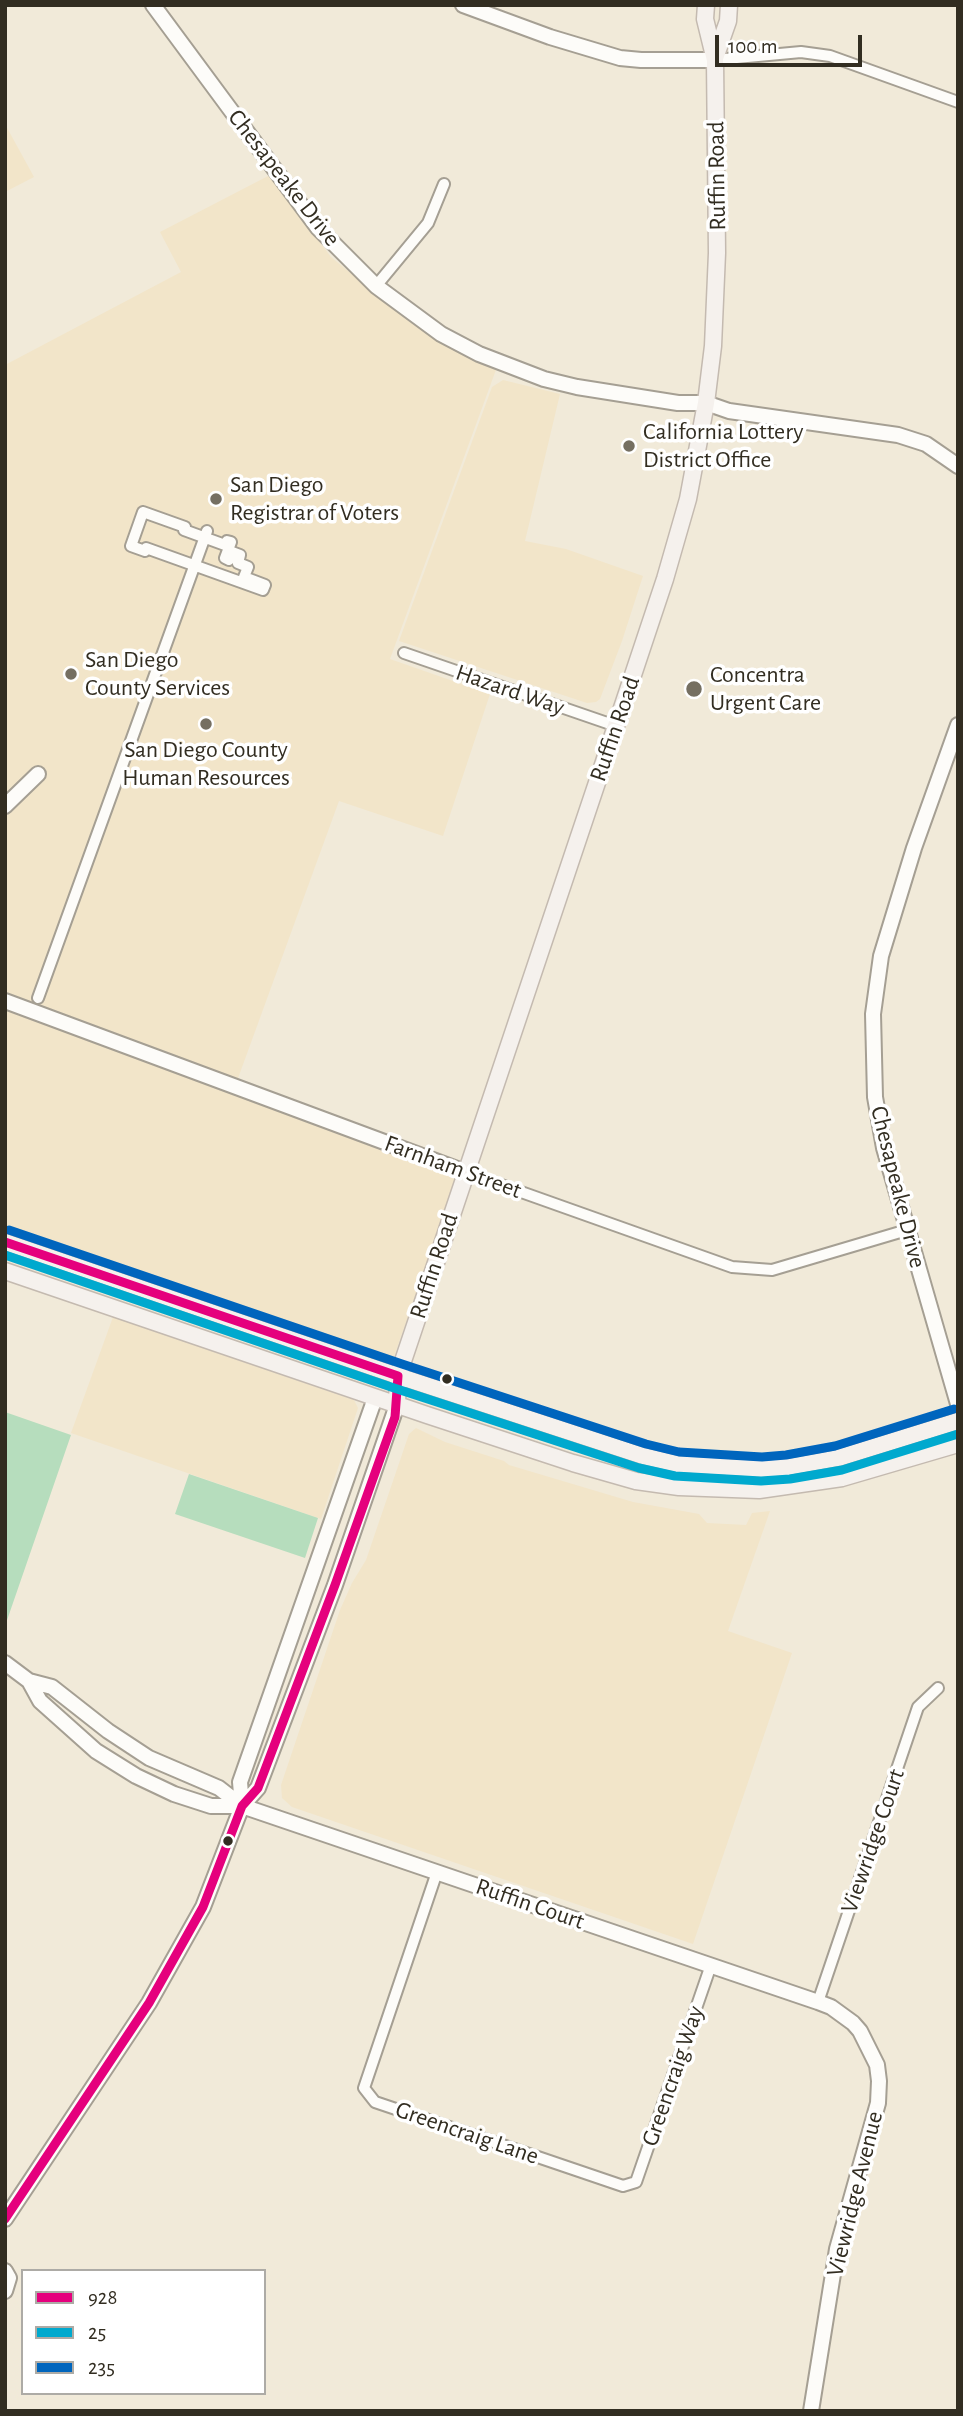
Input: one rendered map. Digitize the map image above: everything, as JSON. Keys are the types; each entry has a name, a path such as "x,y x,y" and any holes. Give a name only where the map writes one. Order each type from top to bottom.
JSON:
{"main road":[{"path":"706,5 705,19 715,60"},
{"path":"715,60 728,21 729,5"},
{"name":"Ruffin Road","path":"397,1405 398,1376 665,579 688,499 706,403 713,346 718,253 715,60"},
{"path":"5,1241 398,1376 643,1456 677,1464 707,1468 762,1469 838,1458 958,1421"},
{"path":"5,1271 375,1398 636,1481 679,1487 759,1490 789,1487 842,1478 958,1444"},
{"name":"Ruffin Road","path":"375,1398 398,1376"}],"street":[{"name":"Chesapeake Drive","path":"153,5 318,228 376,286 441,334 479,354 544,379 678,403 706,403 729,411 898,435 926,444 957,463"},
{"path":"463,5 550,37 620,58 715,60 801,52 830,56 958,102"},
{"path":"376,286 428,223 444,184"},
{"path":"143,512 185,527 184,530 206,534 225,545 227,541 231,542 225,558 229,559 232,552 240,555 238,563 248,567 244,577 265,585 263,590 146,548 145,551 131,546 143,512"},
{"path":"38,998 206,534"},
{"name":"Hazard Way","path":"404,653 616,726"},
{"name":"Chesapeake Drive","path":"958,725 881,956 873,1014 875,1097 884,1148 958,1404"},
{"path":"5,806 38,774"},
{"name":"Farnham Street","path":"5,1001 465,1172 732,1267 772,1270 907,1230"},
{"name":"Ruffin Road","path":"242,1806 240,1782 375,1398"},
{"name":"Ruffin Road","path":"5,2219 149,2003 203,1907 242,1806 258,1788 335,1585 397,1405"},
{"path":"5,1662 29,1681 40,1701 66,1726 96,1751 136,1776 174,1794 211,1806 242,1806"},
{"path":"29,1681 52,1687 108,1731 149,1758 219,1788 242,1806"},
{"name":"Viewridge Court","path":"818,2002 918,1707 939,1688"},
{"name":"Ruffin Court","path":"242,1806 818,2002"},
{"name":"Greencraig Lane","path":"437,1872 364,2088 375,2102 623,2186 632,2183"},
{"name":"Greencraig Way","path":"632,2183 636,2182 711,1965"},
{"name":"Viewridge Avenue","path":"811,2411 837,2249 878,2103 879,2081 877,2065 860,2031 831,2007 818,2002"},
{"path":"5,2271 9,2278 5,2291"}],"shaded area":[{"path":"5,124 34,177 5,192"},
{"path":"270,175 331,257 413,324 497,367 390,659 490,694 443,836 339,801 237,1081 5,1000 5,365 181,272 160,232"},
{"path":"503,380 560,394 525,541 566,549 643,576 622,641 600,699 596,702 587,703 399,641 492,387"},
{"path":"5,1003 459,1171 390,1368 5,1239"},
{"path":"113,1317 354,1400 358,1408 321,1519 71,1433"},
{"path":"416,1428 445,1442 509,1465 633,1502 699,1514 707,1523 746,1525 752,1513 770,1511 728,1631 792,1653 693,1944 292,1807 282,1798 281,1785 340,1610 366,1560 409,1434"}],"green space":[{"path":"5,1412 71,1435 5,1626"},
{"path":"189,1474 318,1518 305,1558 175,1514"}],"transit line":[{"name":"235","path":"9,1230 402,1364 646,1444 679,1452 762,1457 786,1455 835,1446 954,1409"},
{"name":"928","path":"5,1242 398,1376 395,1417 335,1585 258,1788 242,1806 203,1907 149,2003 5,2219"},
{"name":"25","path":"5,1255 394,1388 639,1468 675,1476 761,1481 790,1479 842,1470 958,1434"}],"place":[{"name":"California Lottery District Office","path":"629,446"},
{"name":"San Diego Registrar of Voters","path":"216,499"},
{"name":"San Diego County Services","path":"71,674"},
{"name":"Concentra Urgent Care","path":"694,689"},
{"name":"San Diego County Human Resources","path":"206,724"}]}
